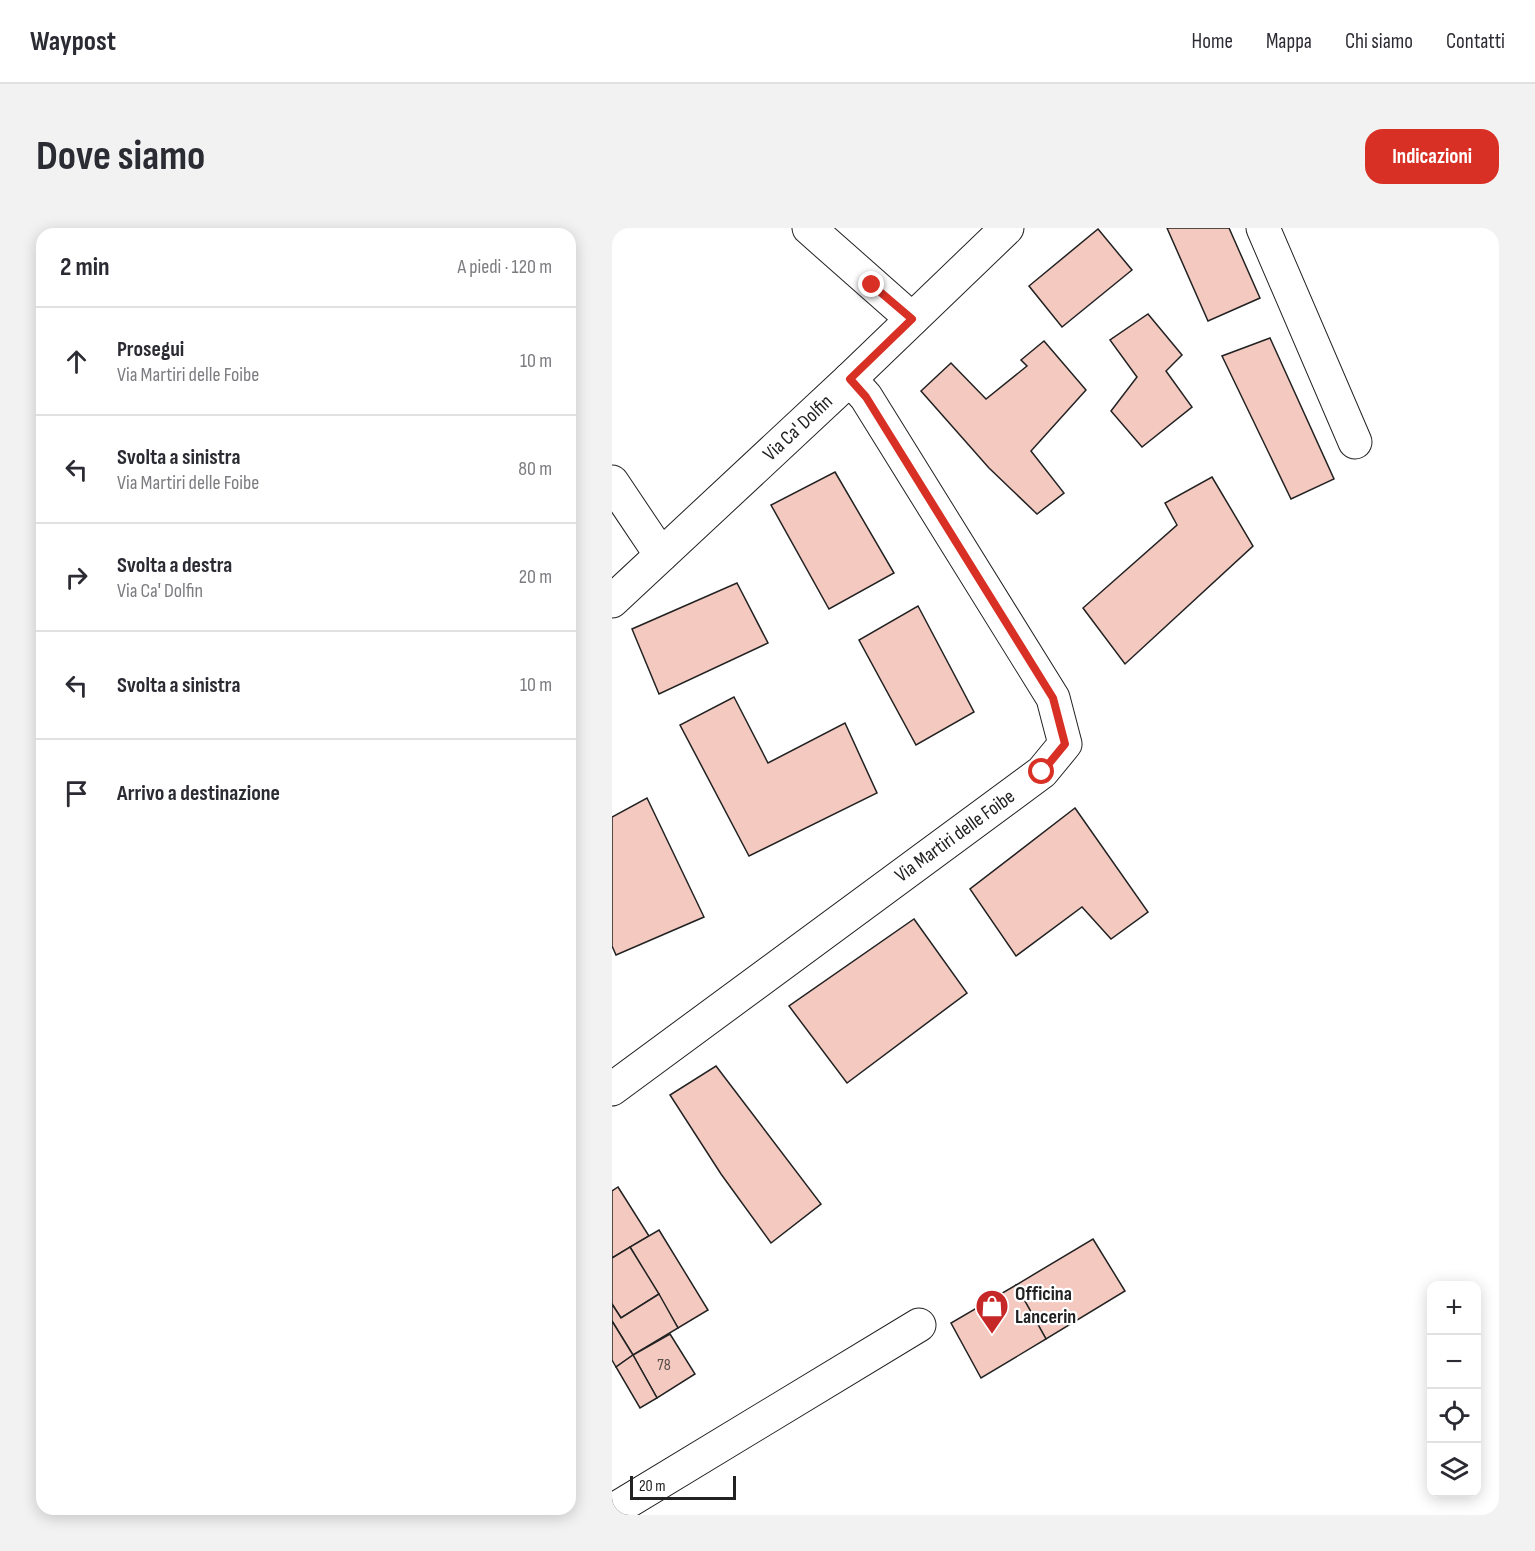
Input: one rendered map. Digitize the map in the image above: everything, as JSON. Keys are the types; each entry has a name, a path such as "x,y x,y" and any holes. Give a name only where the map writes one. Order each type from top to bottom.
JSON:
{"street":[{"path":"808,228 912,319"},
{"name":"Via Ca' Dolfin","path":"612,601 850,379 1007,228"},
{"path":"1263,228 1355,442"},
{"name":"Via Martiri delle Foibe","path":"612,1089 1042,772 1065,744 1053,698 866,397 850,379"},
{"path":"612,482 661,555"},
{"path":"612,1510 919,1325"}],"building":[{"path":"1167,228 1229,228 1260,298 1208,321"},
{"path":"1098,229 1132,270 1062,327 1029,286"},
{"path":"1148,314 1182,355 1166,371 1192,407 1142,447 1111,411 1137,377 1110,340"},
{"path":"1270,338 1334,479 1291,499 1222,356"},
{"path":"1044,341 1086,390 1031,451 1064,493 1037,514 989,468 921,391 951,363 986,399 1027,366 1021,360"},
{"path":"835,472 894,573 829,609 771,505"},
{"path":"1212,477 1253,546 1125,664 1083,608 1177,525 1165,503"},
{"path":"737,583 768,643 659,694 632,629"},
{"path":"918,606 974,712 916,745 859,640"},
{"path":"734,697 768,763 845,723 877,793 749,856 680,725"},
{"path":"647,798 704,917 616,955 612,946 612,817"},
{"path":"1075,808 1148,912 1111,939 1082,907 1016,956 970,889"},
{"path":"914,919 967,993 847,1083 789,1006"},
{"path":"716,1066 821,1204 771,1243 721,1174 670,1095"},
{"path":"618,1187 649,1236 612,1258 612,1191"},
{"path":"659,1230 708,1310 678,1328 630,1247"},
{"path":"1093,1239 1125,1291 1046,1339 1016,1285"},
{"path":"630,1247 659,1294 621,1318 612,1304 612,1258"},
{"path":"1016,1285 1046,1339 981,1378 951,1323"},
{"path":"659,1294 678,1328 633,1355 612,1321 612,1304 621,1318"},
{"path":"612,1321 633,1355 616,1367 612,1360"},
{"path":"670,1334 695,1374 657,1398 633,1355"},
{"path":"633,1355 657,1398 640,1408 616,1367"}],"place":[{"name":"Officina Lancerin","path":"992,1335"}],"route":[{"path":"872,285 912,319 850,379 866,397 1053,698 1065,744 1042,772"}]}
